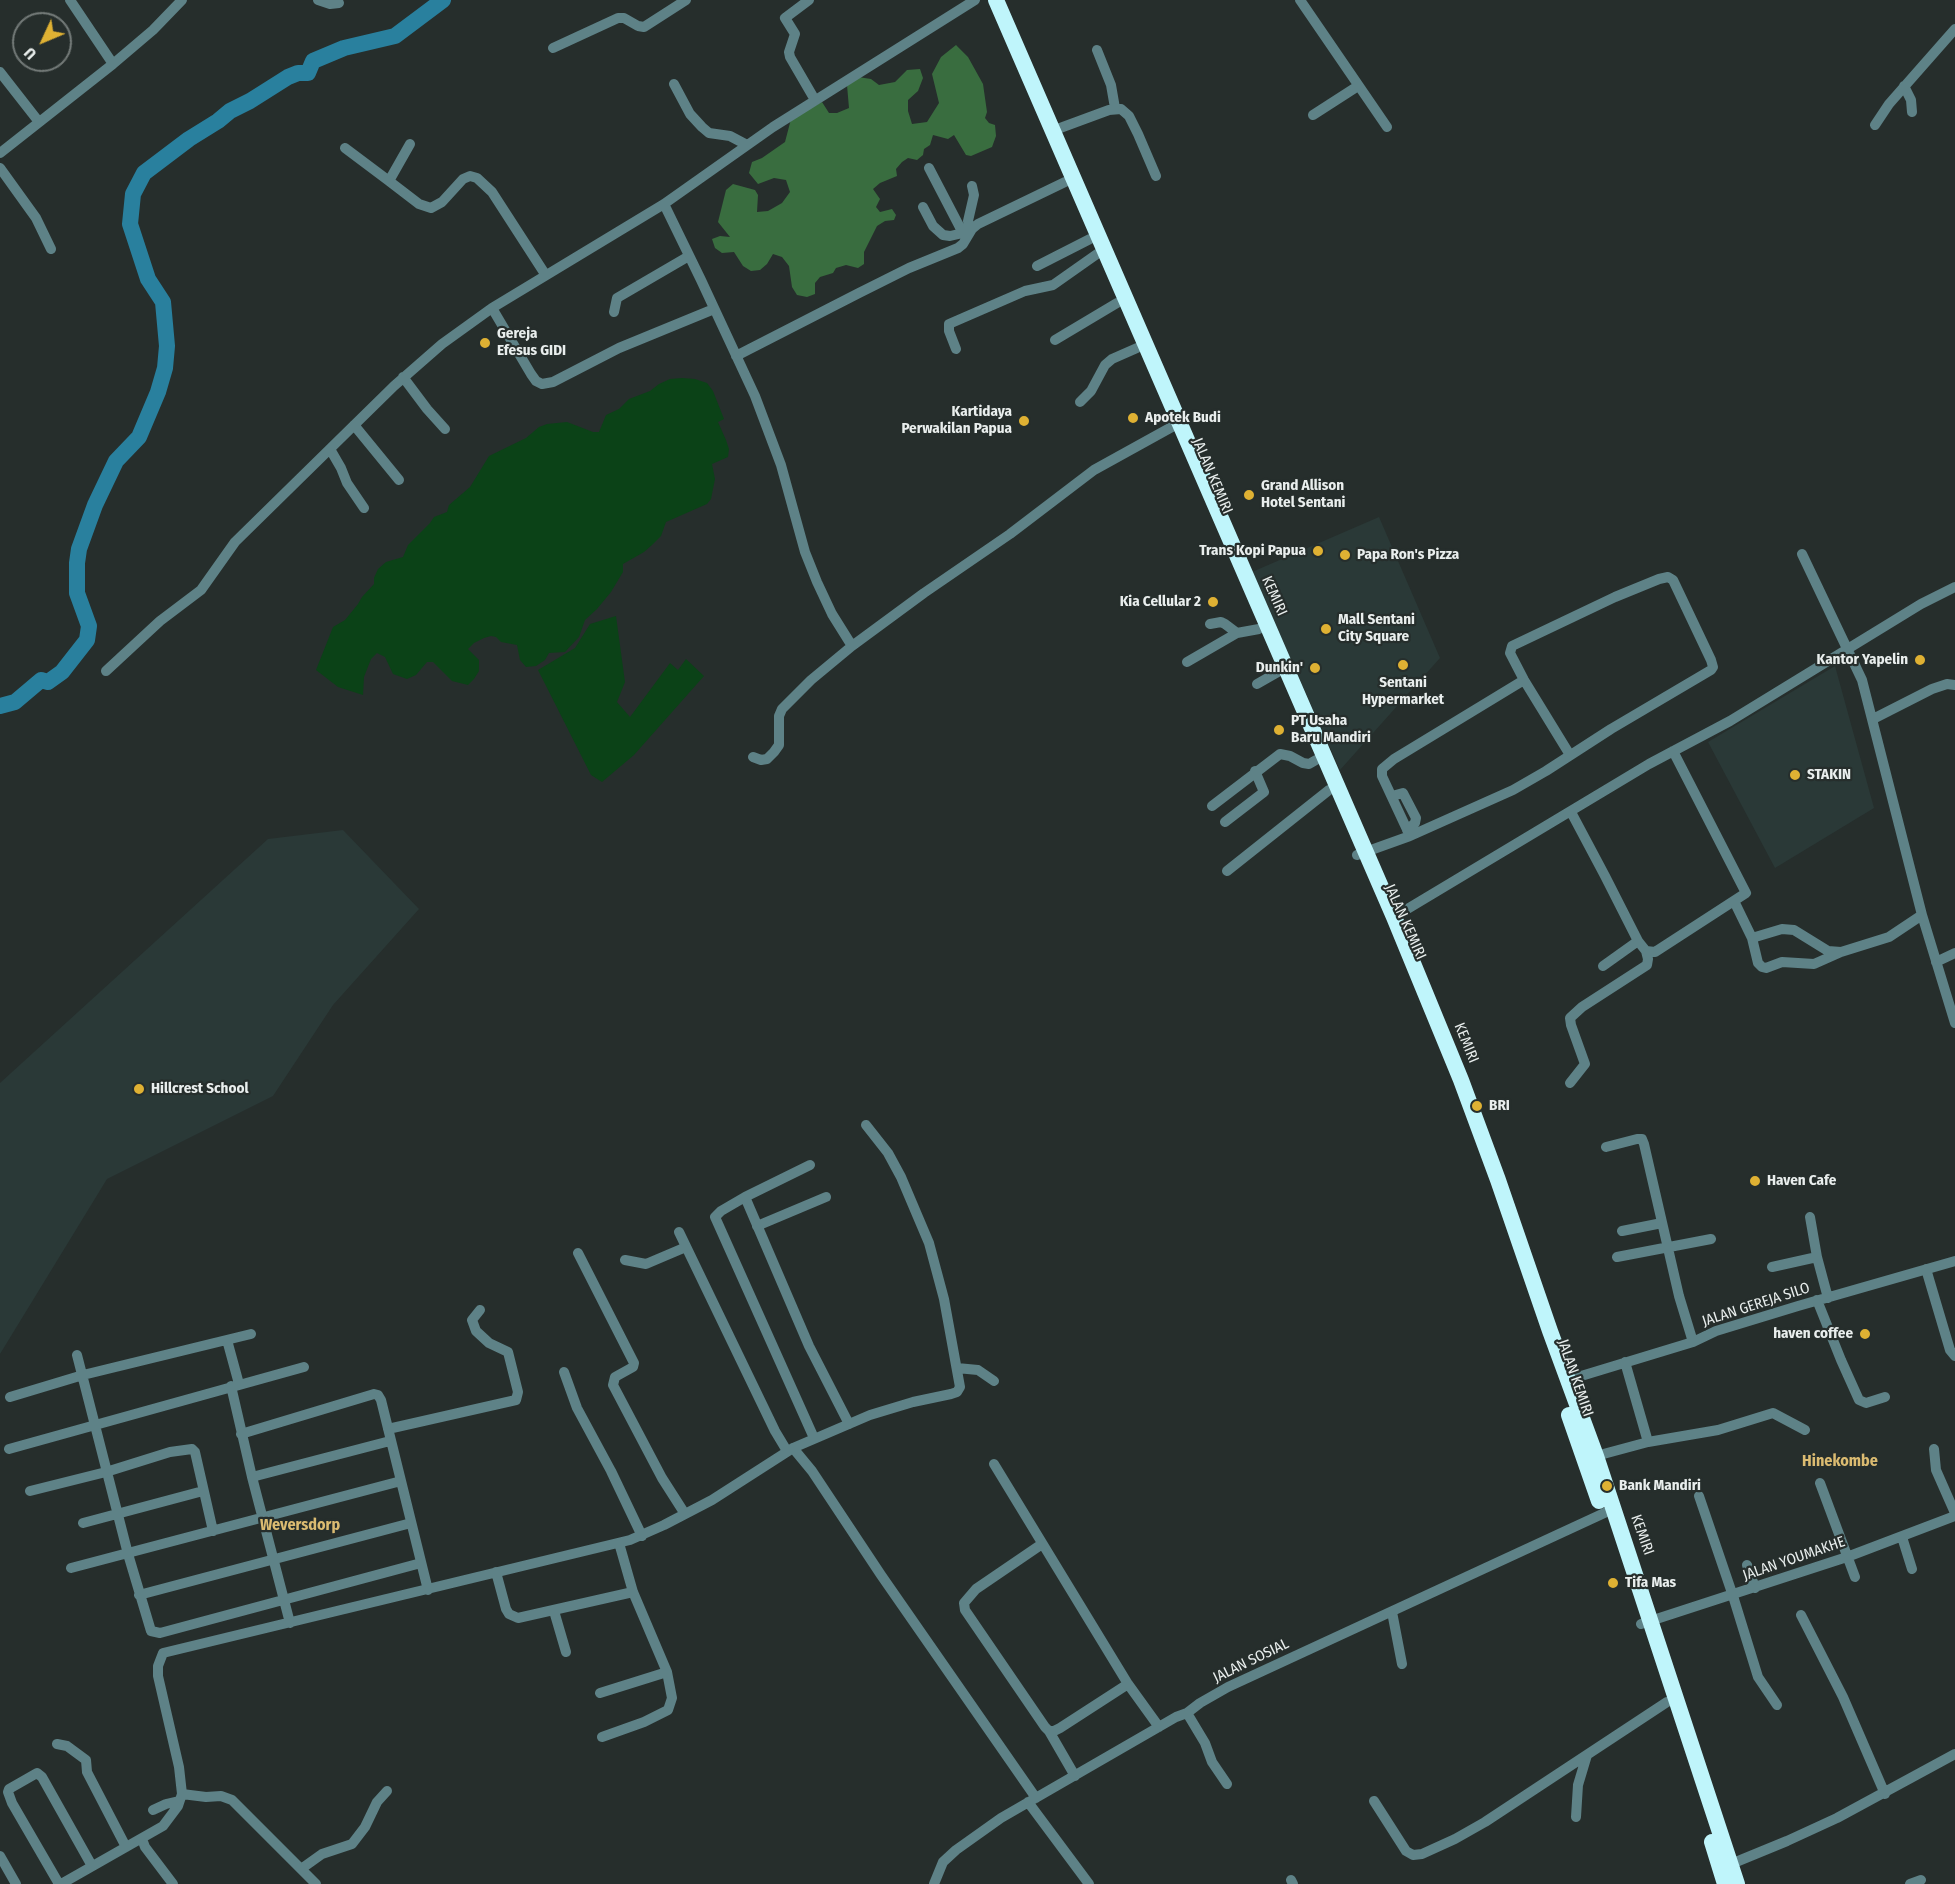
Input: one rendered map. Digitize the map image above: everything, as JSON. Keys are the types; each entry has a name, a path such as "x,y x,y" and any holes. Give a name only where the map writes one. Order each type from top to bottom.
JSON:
{"highway":[{"name":"JALAN KEMIRI","path":"986,0 1065,182 1099,253"},
{"name":"JALAN KEMIRI","path":"996,0 1052,131 1117,303 1175,425 1259,629 1329,790 1362,854 1464,1112 1485,1179 1608,1511"},
{"name":"KEMIRI","path":"1099,253 1362,854 1394,917 1461,1080 1596,1456 1608,1511 1637,1575 1646,1623 1731,1864"},
{"path":"1646,1623 1667,1702 1725,1884"},
{"path":"1731,1864 1737,1884"}],"street":[{"path":"70,0 114,64"},
{"path":"0,153 114,64 182,0"},
{"path":"318,0 330,4 339,3"},
{"path":"553,48 618,18 624,18 644,27 686,0"},
{"path":"809,0 785,18 795,34 789,52 790,57 815,100"},
{"path":"106,671 166,616 201,590 235,542 404,377 442,344 492,308 664,204 815,100 975,0"},
{"path":"1300,0 1386,127"},
{"path":"1875,125 1888,104 1955,29"},
{"path":"1097,50 1111,85 1115,108"},
{"path":"0,72 39,123"},
{"path":"674,84 690,114 702,128 709,133 730,136 747,145"},
{"path":"1313,115 1358,86"},
{"path":"1904,86 1911,100 1912,112"},
{"path":"1052,131 1115,108 1121,109 1129,116 1156,177"},
{"path":"389,181 410,144"},
{"path":"345,148 419,204 430,208 442,202 463,179 470,176 477,178 492,192 545,274"},
{"path":"0,168 36,218 51,249"},
{"path":"929,168 967,234"},
{"path":"736,356 869,288 958,248 967,234 994,216 1065,182"},
{"path":"967,234 974,195 972,186"},
{"path":"664,204 755,396 774,446 817,582 824,599 852,646"},
{"path":"923,207 933,226 943,236 967,234"},
{"path":"1037,266 1099,253"},
{"path":"957,349 949,331 949,324 1025,291 1053,285 1099,253"},
{"path":"614,312 615,301 618,298 689,256"},
{"path":"1055,340 1117,303"},
{"path":"492,308 536,381 542,384 552,382 619,348 714,309"},
{"path":"1080,402 1091,391 1105,365 1112,359 1137,348"},
{"path":"404,377 427,410 445,429"},
{"path":"354,425 399,480"},
{"path":"753,757 766,759 774,752 779,745 779,716 782,709 811,680 852,646 1010,534 1094,470 1175,425"},
{"path":"330,449 341,468 346,483 364,508"},
{"path":"1802,554 1862,680 1922,915 1955,1023"},
{"path":"1362,854 1513,790 1711,670 1713,667 1711,660 1676,584 1668,577 1615,597 1514,643 1512,646 1510,653 1524,680 1570,755"},
{"path":"1394,917 1673,751 1761,703 1942,592 1955,587"},
{"path":"1210,624 1225,624 1237,633"},
{"path":"1187,662 1237,633 1259,629"},
{"path":"1257,684 1278,672"},
{"path":"1409,833 1382,776 1382,769 1388,763 1524,680"},
{"path":"1873,719 1932,689 1947,684 1955,685"},
{"path":"1646,951 1655,952 1746,893 1673,751"},
{"path":"1212,806 1280,754 1309,764 1316,760"},
{"path":"1225,822 1264,792 1255,771"},
{"path":"1227,871 1329,790"},
{"path":"1570,812 1638,941 1646,951 1648,959 1647,965 1582,1007 1570,1018 1570,1025 1585,1064 1570,1083"},
{"path":"1734,901 1752,938 1758,963 1767,968 1782,962 1814,964 1841,952 1889,937 1922,915"},
{"path":"1752,938 1782,929 1794,930 1828,951 1841,952"},
{"path":"1603,966 1638,941"},
{"path":"1939,971 1955,953"},
{"path":"92,1866 39,1774 9,1789 8,1792 12,1803 60,1884 142,1839 163,1826 172,1816 180,1798 178,1767 158,1676 158,1666 163,1653 642,1536 737,1485 790,1450 814,1438 870,1415 957,1392 960,1387 957,1368 944,1299 929,1242 901,1177 888,1153 866,1125"},
{"path":"1606,1147 1642,1139 1679,1296 1693,1342"},
{"path":"810,1165 745,1197 717,1214 716,1221 814,1438"},
{"path":"745,1197 809,1346 849,1424"},
{"path":"758,1226 825,1197"},
{"path":"1810,1217 1822,1299 1859,1400 1866,1403 1885,1397"},
{"path":"1622,1231 1662,1223"},
{"path":"679,1232 776,1431 790,1450 812,1471 1089,1884"},
{"path":"1617,1257 1711,1239"},
{"path":"625,1260 646,1264 686,1247"},
{"path":"578,1253 634,1363 633,1367 615,1377 613,1385 662,1478 685,1514"},
{"path":"1772,1267 1817,1257"},
{"name":"JALAN GEREJA SILO","path":"1568,1380 1693,1342 1716,1331 1955,1261"},
{"path":"1926,1269 1950,1350 1955,1356"},
{"path":"388,1429 516,1400 518,1392 508,1352 489,1343 476,1331 472,1320 480,1310"},
{"path":"10,1397 83,1376 251,1334"},
{"path":"227,1340 241,1434 291,1623"},
{"path":"77,1355 106,1472 147,1624 151,1631 155,1633 421,1563"},
{"path":"1625,1362 1648,1442"},
{"path":"9,1449 303,1367"},
{"path":"957,1368 978,1370 994,1381"},
{"path":"564,1372 577,1408 642,1536"},
{"path":"241,1434 374,1394 378,1395 428,1590"},
{"path":"1596,1456 1648,1442 1718,1430 1773,1413 1806,1430"},
{"path":"252,1477 390,1441"},
{"path":"30,1491 106,1472 170,1452 192,1449 195,1452 213,1531"},
{"path":"1934,1449 1936,1470 1955,1514"},
{"path":"994,1464 1128,1684 1159,1727"},
{"path":"71,1568 401,1481"},
{"path":"1820,1483 1855,1577"},
{"path":"83,1523 203,1491"},
{"path":"1699,1496 1758,1677 1777,1705"},
{"name":"JALAN SOSIAL","path":"934,1884 943,1862 980,1833 1032,1800 1187,1713 1228,1687 1608,1511"},
{"name":"JALAN YOUMAKHE","path":"1646,1623 1847,1557 1955,1514"},
{"path":"139,1595 411,1523"},
{"path":"1902,1537 1912,1569"},
{"path":"602,1737 644,1722 668,1710 672,1698 667,1672 633,1592 619,1543"},
{"path":"1042,1544 976,1589 963,1606 1049,1731 1074,1776"},
{"path":"1747,1565 1755,1588"},
{"path":"496,1572 506,1609 513,1617 518,1618 633,1592"},
{"path":"554,1611 566,1652"},
{"path":"1392,1612 1402,1664"},
{"path":"1801,1615 1843,1697 1885,1794"},
{"path":"600,1693 667,1672"},
{"path":"1049,1731 1060,1728 1128,1684"},
{"path":"1374,1801 1406,1851 1413,1855 1422,1854 1485,1822 1667,1702"},
{"path":"1187,1713 1214,1766 1227,1784"},
{"path":"57,1744 72,1749 86,1760 87,1772 126,1847"},
{"path":"1731,1864 1787,1841 1885,1794 1955,1754"},
{"path":"1576,1817 1578,1785 1587,1755"},
{"path":"301,1869 322,1854 352,1845 365,1827 377,1802 387,1791"},
{"path":"153,1810 180,1798 221,1796 232,1800 316,1884"},
{"path":"142,1839 145,1847 173,1884"},
{"path":"0,1856 16,1884"},
{"path":"1910,1884 1921,1880"}],"shaded area":[{"name":"Mall Sentani City Square","path":"1379,517 1440,658 1340,770 1252,572"},
{"name":"STAKIN","path":"1835,666 1874,808 1775,868 1708,742"},
{"name":"Hillcrest School","path":"343,830 419,909 333,1005 273,1096 107,1179 0,1354 0,1083 268,839"}],"green space":[{"path":"956,45 968,57 983,84 987,112 985,118 989,123 995,125 996,136 992,147 971,156 966,155 954,135 948,139 933,135 923,155 917,160 908,158 902,162 896,169 897,176 880,183 873,189 880,199 876,207 880,212 892,209 896,215 894,220 885,221 877,226 864,252 864,264 858,268 846,265 836,268 833,273 820,277 815,283 815,294 807,297 797,295 792,287 789,266 782,257 773,254 760,270 751,271 743,266 734,252 722,253 715,248 712,239 720,236 730,237 718,222 726,190 733,184 755,190 758,195 757,212 768,211 782,203 790,192 786,180 774,178 758,184 749,173 752,162 785,142 791,119 822,102 829,113 837,113 849,108 847,85 858,77 871,79 879,85 895,82 907,70 920,69 923,78 918,91 908,100 908,111 912,124 927,122 939,103 932,74 941,57"},
{"path":"682,378 707,383 713,391 724,419 718,422 729,449 728,457 712,464 715,479 711,499 707,504 666,522 661,536 652,545 623,564 623,572 611,592 585,620 579,637 565,652 549,653 545,660 536,666 526,667 520,660 517,645 501,642 496,637 484,638 468,649 479,660 479,671 468,685 452,681 433,662 427,662 416,675 407,679 393,674 385,657 377,653 371,659 364,677 363,695 338,687 316,670 333,627 345,620 374,584 378,569 386,562 403,557 408,545 434,517 447,512 449,505 470,487 489,456 526,438 539,427 547,424 567,422 599,432 606,415 619,409 629,399 650,391 670,379"},
{"path":"616,616 625,682 617,702 630,717 670,663 678,670 686,659 704,676 634,755 602,782 591,775 538,670 575,648 590,624"}],"waterway":[{"path":"0,706 15,702 41,680 48,682 62,672 87,640 89,626 77,593 79,549 95,505 116,461 139,437 158,392 165,368 167,346 163,302 148,279 130,224 133,194 144,173 230,111 288,77 298,73 308,73 313,61 344,48 395,36 443,0"}],"place":[{"name":"Gereja Efesus GIDI","path":"485,343"},
{"name":"Apotek Budi","path":"1133,418"},
{"name":"Kartidaya Perwakilan Papua","path":"1024,421"},
{"name":"Grand Allison Hotel Sentani","path":"1249,495"},
{"name":"Trans Kopi Papua","path":"1318,551"},
{"name":"Papa Ron's Pizza","path":"1345,555"},
{"name":"Kia Cellular 2","path":"1213,602"},
{"name":"Mall Sentani City Square","path":"1326,629"},
{"name":"Kantor Yapelin","path":"1920,660"},
{"name":"Sentani Hypermarket","path":"1403,665"},
{"name":"Dunkin'","path":"1315,668"},
{"name":"PT Usaha Baru Mandiri","path":"1279,730"},
{"name":"STAKIN","path":"1795,775"},
{"name":"Hillcrest School","path":"139,1089"},
{"name":"BRI","path":"1477,1106"},
{"name":"Haven Cafe","path":"1755,1181"},
{"name":"haven coffee","path":"1865,1334"},
{"name":"Bank Mandiri","path":"1607,1486"},
{"name":"Tifa Mas","path":"1613,1583"}],"district":[{"name":"Hinekombe","path":"1840,1462"},
{"name":"Weversdorp","path":"300,1526"}]}
